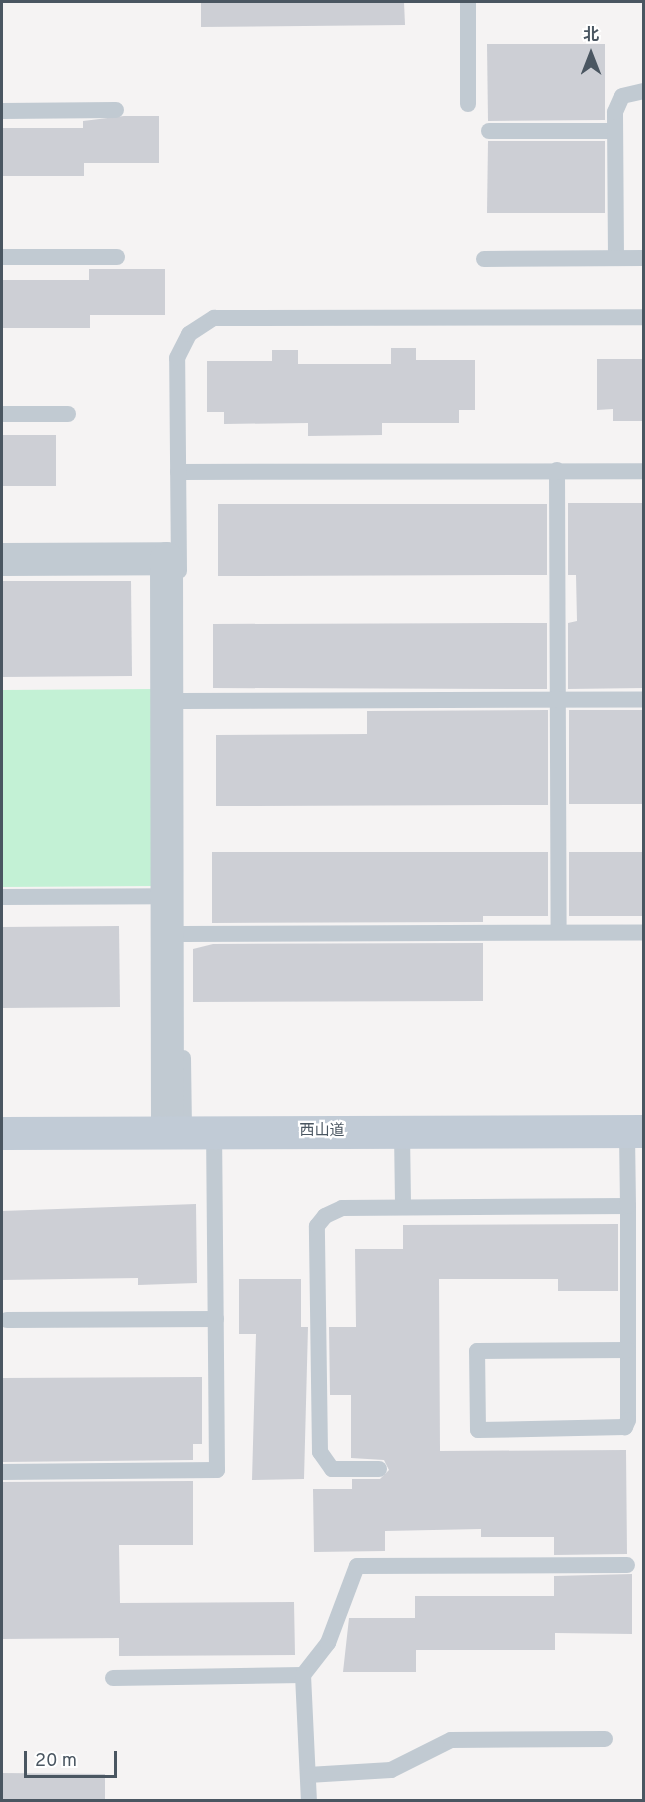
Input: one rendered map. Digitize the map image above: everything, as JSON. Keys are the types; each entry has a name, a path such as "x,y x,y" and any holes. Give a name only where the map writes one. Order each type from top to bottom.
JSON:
{"street":[{"path":"2,559 166,558 166,896 188,1132"},
{"name":"西山道","path":"2,1133 635,1131"}],"lane":[{"path":"468,2 468,104"},
{"path":"616,258 615,131 622,96 644,91"},
{"path":"2,111 116,110"},
{"path":"489,130 615,131"},
{"path":"2,257 117,257"},
{"path":"484,259 644,258"},
{"path":"2,1472 217,1470 216,1319 188,1132 181,934 177,358 189,334 214,318 644,317"},
{"path":"2,414 68,414"},
{"path":"557,470 559,932"},
{"path":"178,472 644,471"},
{"path":"180,701 644,699"},
{"path":"2,897 166,896"},
{"path":"181,934 644,932"},
{"path":"628,1350 477,1351 478,1430 625,1427 628,1350 628,1206 635,1131"},
{"path":"402,1132 403,1208"},
{"path":"379,1469 332,1469 320,1452 317,1227 342,1208 628,1206"},
{"path":"8,1320 216,1319"},
{"path":"309,1800 303,1675 328,1643 357,1566 627,1565"},
{"path":"113,1678 303,1675"},
{"path":"308,1775 391,1770 451,1740 605,1739"}],"green space":[{"path":"155,689 156,886 2,887 2,690"}],"building":[{"path":"201,2 404,2 405,25 201,27"},
{"path":"487,44 605,44 605,120 488,121"},
{"path":"124,116 159,116 159,163 84,163 84,176 2,176 2,128 83,128 83,121"},
{"path":"488,141 605,141 605,213 487,213"},
{"path":"89,269 165,269 165,315 90,315 90,328 2,328 2,280 89,280"},
{"path":"391,348 416,348 416,360 475,360 475,410 459,410 459,423 382,423 382,435 308,436 308,423 224,424 224,412 207,412 207,361 272,361 272,350 298,350 298,364 391,364"},
{"path":"597,359 644,359 644,421 613,421 613,409 597,410"},
{"path":"2,435 56,435 56,486 2,486"},
{"path":"568,503 644,503 644,688 568,689 568,623 577,621 576,575 568,575"},
{"path":"218,504 547,504 547,575 218,576"},
{"path":"2,581 131,581 132,676 2,677"},
{"path":"547,623 547,689 213,688 213,624"},
{"path":"548,710 548,805 216,806 216,735 367,734 367,711"},
{"path":"569,710 644,710 644,804 569,804"},
{"path":"212,852 548,852 548,916 483,916 483,922 212,923"},
{"path":"569,852 644,852 644,916 569,916"},
{"path":"119,926 120,1007 2,1008 2,927"},
{"path":"483,943 483,1001 193,1002 193,949 213,944"},
{"path":"196,1204 197,1283 138,1285 138,1278 2,1280 2,1211"},
{"path":"618,1224 618,1291 558,1291 558,1279 439,1279 440,1451 626,1450 627,1554 554,1555 554,1537 481,1537 481,1529 385,1531 385,1551 314,1552 313,1489 352,1489 352,1479 380,1479 389,1470 384,1460 351,1458 351,1395 330,1395 329,1327 356,1327 355,1249 403,1249 403,1225"},
{"path":"239,1279 301,1279 301,1327 308,1327 304,1479 252,1480 256,1334 239,1334"},
{"path":"202,1377 202,1444 193,1444 193,1460 2,1462 2,1378"},
{"path":"193,1481 193,1545 119,1545 120,1603 294,1602 295,1655 119,1656 119,1638 2,1639 2,1482"},
{"path":"632,1574 632,1634 555,1633 555,1650 416,1650 416,1672 343,1672 349,1618 415,1618 415,1596 554,1596 554,1576"},
{"path":"2,1773 105,1774 105,1800 2,1800"}]}
